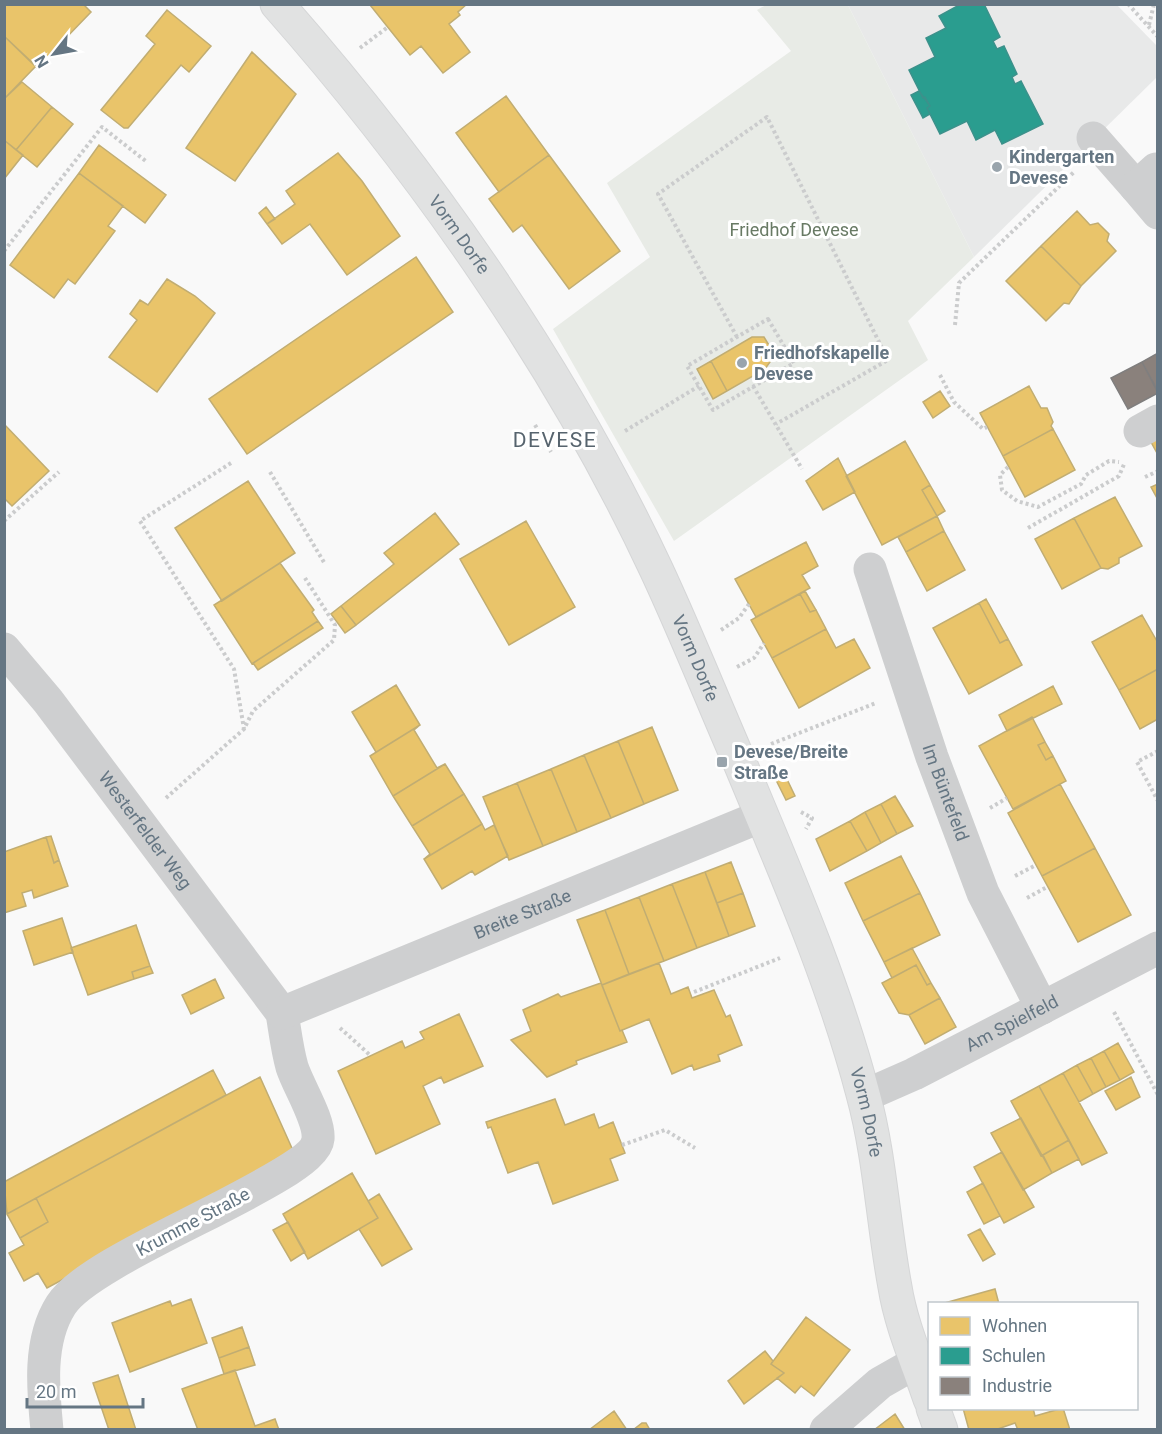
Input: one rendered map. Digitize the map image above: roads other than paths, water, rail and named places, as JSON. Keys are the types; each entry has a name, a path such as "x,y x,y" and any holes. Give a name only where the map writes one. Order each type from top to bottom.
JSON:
{"main road":[{"name":"Vorm Dorfe","path":"277,4 342,80 401,157 525,334 606,473 656,568 815,945 864,1096 895,1292 928,1393"},
{"path":"934,1410 942,1430"}],"street":[{"path":"1097,142 1146,178 1158,213"},
{"name":"Im Büntefeld","path":"870,569 910,690 983,893 1042,1008"},
{"name":"Westerfelder Weg","path":"4,649 48,701 282,1013"},
{"name":"Breite Straße","path":"282,1013 762,816"},
{"name":"Am Spielfeld","path":"864,1096 914,1074 1158,948"},
{"name":"Krumme Straße","path":"48,1430 43,1392 46,1342 61,1304 95,1274 243,1196 312,1153 318,1139 315,1121 292,1066 282,1013"},
{"path":"826,1430 880,1383 917,1362"}],"place":[{"name":"Kindergarten Devese","path":"997,167"},
{"name":"Friedhofskapelle Devese","path":"742,363"},
{"name":"Devese/Breite Straße","path":"722,762"}],"district":[{"name":"DEVESE","path":"555,440"}],"park label":[{"name":"Friedhof Devese","path":"794,230"}]}
